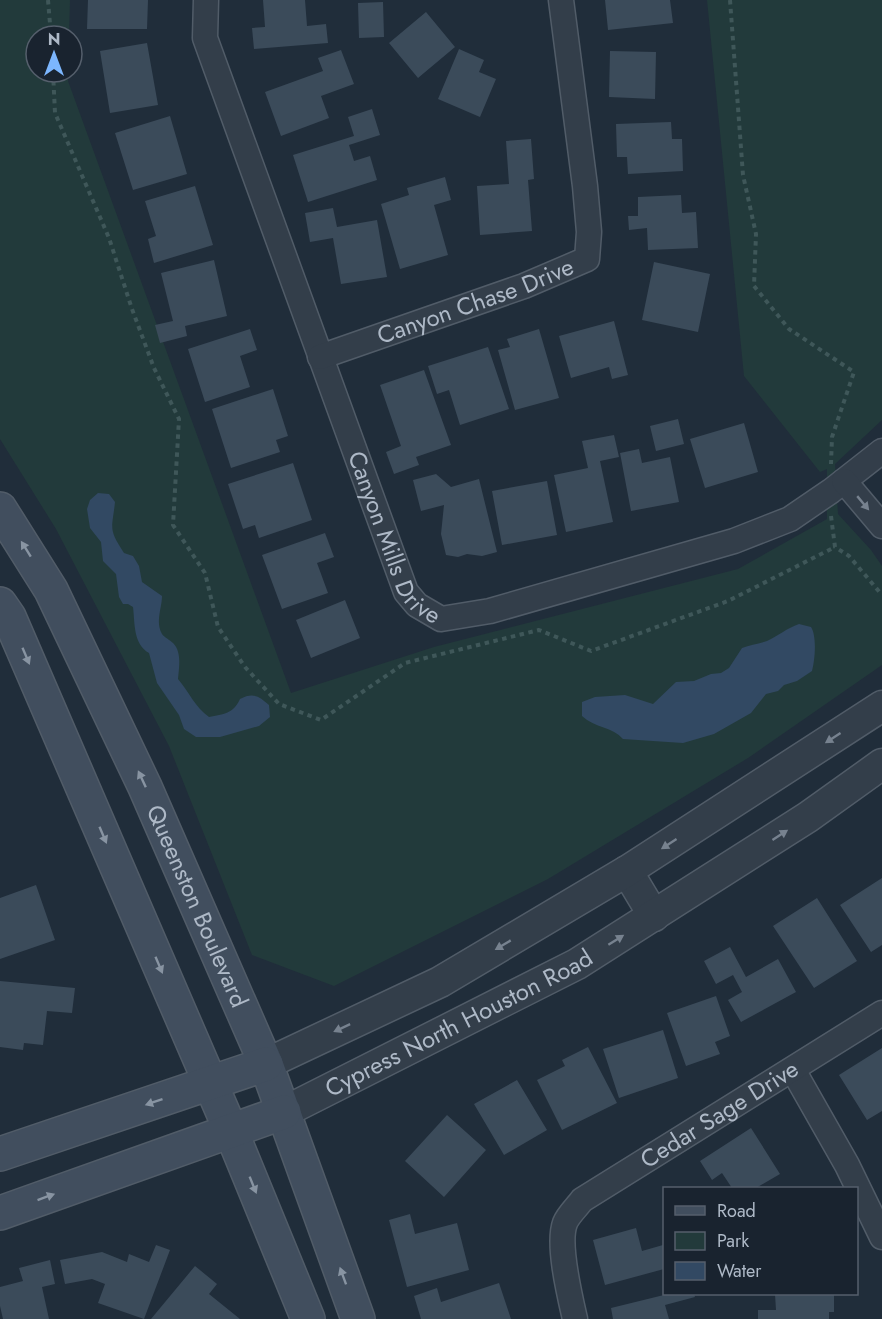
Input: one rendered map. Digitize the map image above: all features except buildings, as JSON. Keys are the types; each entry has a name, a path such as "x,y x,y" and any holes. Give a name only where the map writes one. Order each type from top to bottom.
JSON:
{"main road":[{"name":"Queenston Boulevard","path":"0,508 51,590 146,787 266,1064 358,1319"},
{"path":"51,590 4,610 231,1131 308,1319"},
{"name":"Cypress North Houston Road","path":"0,1154 266,1064"},
{"name":"Cypress North Houston Road","path":"0,1213 284,1112"}],"street":[{"name":"Canyon Mills Drive","path":"206,0 204,38 406,592 417,605 441,619 490,611 734,541 790,519 838,486 882,451"},
{"name":"Canyon Chase Drive","path":"320,357 524,286 586,259 589,232 585,186 561,0"},
{"path":"838,486 882,526"},
{"name":"Cypress North Houston Road","path":"266,1064 440,982 627,871 882,706"},
{"name":"Cypress North Houston Road","path":"284,1112 578,964 808,817 882,764"},
{"path":"627,871 654,916"},
{"name":"Cedar Sage Drive","path":"575,1319 562,1246 565,1224 582,1200 882,1013"},
{"path":"793,1070 858,1187"},
{"path":"858,1188 882,1237"}],"path":[{"path":"48,0 50,24"},
{"path":"730,0 743,175 756,234 754,286 789,329 854,372 832,437 838,486 832,524 835,546 849,556 882,595"},
{"path":"54,84 55,112 110,238 132,309 154,368 179,419 173,525 205,573 218,627 245,667 279,704 321,720 405,663 539,630 591,651 728,601 835,546"}],"green space":[{"path":"0,0 70,0 69,24 24,24 24,84 69,84 291,693 434,647 738,569 827,519 827,469 820,472 744,376 707,0 882,0 882,420 835,464 838,514 871,550 882,566 882,665 748,758 548,879 334,986 252,955 169,746 56,529 0,439"}],"water":[{"path":"98,493 109,494 115,502 112,529 115,538 124,553 133,556 139,566 142,582 162,596 159,625 162,634 173,643 178,651 178,679 196,704 209,717 224,714 245,697 252,695 259,697 269,705 270,717 259,726 220,737 196,737 184,729 179,715 157,683 149,653 137,639 133,607 123,604 119,597 116,574 103,561 101,542 90,528 87,509 90,500"},
{"path":"799,624 811,627 813,631 815,648 812,671 797,681 784,685 778,691 766,694 751,713 714,734 683,743 623,739 582,716 582,702 595,697 625,695 653,704 676,682 694,681 711,674 721,673 729,668 742,648 767,641"}]}
